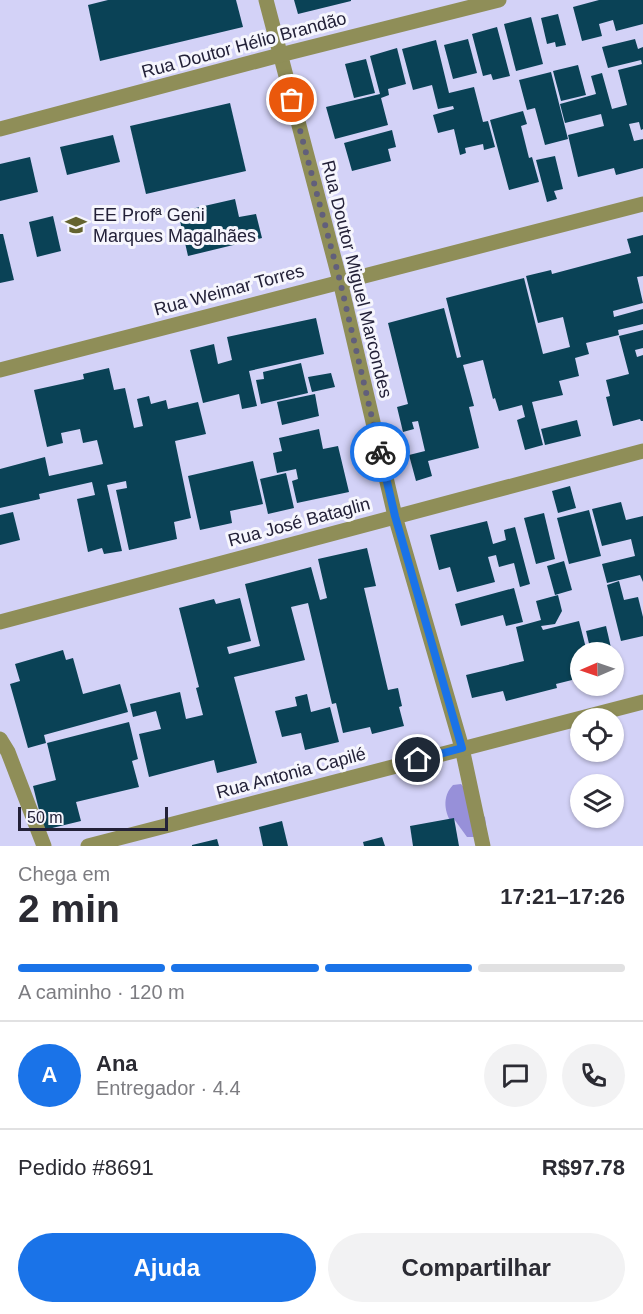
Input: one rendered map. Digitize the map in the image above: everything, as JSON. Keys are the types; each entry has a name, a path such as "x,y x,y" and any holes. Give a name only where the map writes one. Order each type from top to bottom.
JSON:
{"street":[{"name":"Rua Doutor Miguel Marcondes","path":"266,0 340,281 395,516 462,748 483,846"},
{"name":"Rua Doutor Hélio Brandão","path":"0,129 499,0"},
{"name":"Rua Weimar Torres","path":"0,370 643,204"},
{"name":"Rua José Bataglin","path":"0,622 643,450"},
{"name":"Rua Antonia Capilé","path":"88,846 643,702"},
{"path":"2,747 44,846"}],"shaded area":[{"path":"461,784 466,790 471,806 485,817 486,825 475,837 467,837 454,819 453,825 446,810 449,789 453,785"}],"building":[{"path":"108,0 236,0 243,27 100,61 88,5"},
{"path":"294,0 351,0 351,1 298,14"},
{"path":"599,0 643,0 643,24 616,31 613,20 599,24 602,36 582,41 573,7"},
{"path":"558,14 566,45 556,47 555,42 547,44 541,18"},
{"path":"531,17 543,64 516,71 504,24"},
{"path":"497,27 510,76 493,80 491,74 483,76 472,34"},
{"path":"468,39 477,73 453,79 444,45"},
{"path":"635,39 638,49 643,47 643,129 641,130 639,122 629,124 634,141 643,139 643,168 616,175 614,168 578,177 568,135 604,126 601,114 565,123 560,104 596,94 591,76 602,73 612,109 627,105 618,70 642,64 641,60 608,68 602,47"},
{"path":"436,40 449,93 474,87 483,122 488,121 495,147 484,150 483,144 465,148 466,153 460,155 454,129 438,133 433,115 454,109 453,106 438,109 432,85 413,90 402,49"},
{"path":"397,48 406,84 388,89 389,95 381,98 388,125 335,139 326,107 380,94 370,56"},
{"path":"366,59 375,93 354,98 345,64"},
{"path":"578,65 586,95 561,101 553,71"},
{"path":"551,72 568,139 545,145 535,108 527,110 519,80"},
{"path":"230,103 246,171 146,194 130,126"},
{"path":"523,111 527,124 521,126 529,158 532,157 539,182 509,190 490,120"},
{"path":"392,130 396,147 388,149 391,161 352,171 344,143"},
{"path":"113,135 120,162 67,175 60,147"},
{"path":"555,156 563,189 554,191 557,199 547,202 536,160"},
{"path":"30,157 38,192 0,201 0,164"},
{"path":"235,199 239,217 256,214 262,238 188,256 178,212"},
{"path":"53,216 61,251 37,257 29,222"},
{"path":"0,234 3,234 14,280 0,283"},
{"path":"643,235 643,276 637,277 643,303 613,311 614,317 643,309 643,324 618,330 619,335 586,343 589,354 575,358 579,376 559,381 563,395 532,402 543,445 525,450 517,420 525,417 522,405 499,411 495,398 493,399 483,360 463,365 474,406 469,407 479,448 428,461 432,476 416,481 409,455 425,451 418,421 412,422 414,429 403,432 397,407 408,404 388,323 444,308 457,358 461,357 446,298 524,278 543,354 570,347 563,317 538,323 526,276 551,270 552,274 631,253 627,239"},
{"path":"316,318 324,354 249,371 257,406 242,409 239,394 203,403 190,350 214,344 218,364 232,360 227,337"},
{"path":"643,330 643,348 635,350 637,357 643,355 643,421 640,419 613,426 606,397 610,396 606,380 629,374 619,336"},
{"path":"301,363 308,393 261,404 256,380 264,379 263,372"},
{"path":"109,368 114,390 125,388 134,428 143,426 137,399 149,396 151,404 166,400 168,409 198,402 206,434 175,441 191,518 174,522 177,539 129,550 116,490 127,488 126,481 107,485 122,551 104,554 102,548 88,552 77,499 95,495 92,482 39,494 40,499 0,508 0,469 45,457 49,476 103,464 97,440 83,443 80,429 61,433 63,443 47,447 34,390 84,379 83,374"},
{"path":"331,373 335,387 312,392 308,377"},
{"path":"315,394 319,416 282,425 277,402"},
{"path":"577,420 581,436 545,445 541,429"},
{"path":"319,429 323,449 338,446 349,492 297,503 292,481 298,479 296,469 277,473 273,453 282,451 279,438"},
{"path":"253,461 263,504 230,511 232,523 200,530 188,476"},
{"path":"286,473 294,508 268,514 260,479"},
{"path":"570,486 576,508 558,513 552,491"},
{"path":"621,502 626,520 643,516 643,582 640,575 607,583 602,564 635,556 631,539 602,546 592,509"},
{"path":"589,510 601,556 569,564 557,518"},
{"path":"13,512 20,540 0,545 0,515"},
{"path":"544,513 555,559 536,564 524,518"},
{"path":"487,521 493,544 506,540 504,530 515,527 530,584 520,587 514,563 499,567 496,555 488,557 495,582 457,592 450,567 439,570 430,535"},
{"path":"367,548 376,586 364,588 388,690 398,688 402,706 399,707 404,726 372,734 370,727 343,733 336,703 332,704 308,603 291,607 305,660 234,677 257,763 217,773 214,760 149,777 139,734 161,729 156,711 133,717 130,704 180,692 186,719 203,715 196,688 199,687 179,608 214,599 216,604 240,598 251,641 227,647 229,654 260,646 245,584 311,567 320,600 327,598 318,559"},
{"path":"564,561 572,590 555,595 547,566"},
{"path":"619,581 624,600 638,597 643,617 643,636 621,641 607,585"},
{"path":"514,588 523,622 506,626 503,615 461,626 455,604"},
{"path":"558,595 562,611 555,624 541,626 543,630 579,621 584,642 570,642 570,680 556,684 557,688 506,701 503,691 472,698 466,675 524,661 516,627 541,620 536,601"},
{"path":"606,626 610,642 589,642 586,631"},
{"path":"63,650 66,660 73,658 83,694 120,684 128,712 44,735 46,743 28,748 10,684 20,681 15,664"},
{"path":"307,694 311,712 330,707 339,742 305,750 301,733 282,737 275,711 297,706 295,697"},
{"path":"129,722 138,759 132,761 139,787 76,802 81,821 44,830 33,786 56,780 47,743"},
{"path":"454,818 459,846 413,846 410,826"},
{"path":"282,821 288,846 263,846 259,827"},
{"path":"382,837 385,846 364,846 363,842"},
{"path":"217,839 219,846 192,846 192,845"}],"way so far":[{"path":"292,100 340,281 380,452"}],"place":[{"name":"EE Profª Geni Marques Magalhães","path":"76,225"}],"route":[{"path":"380,452 395,516 462,748 418,760"}]}
